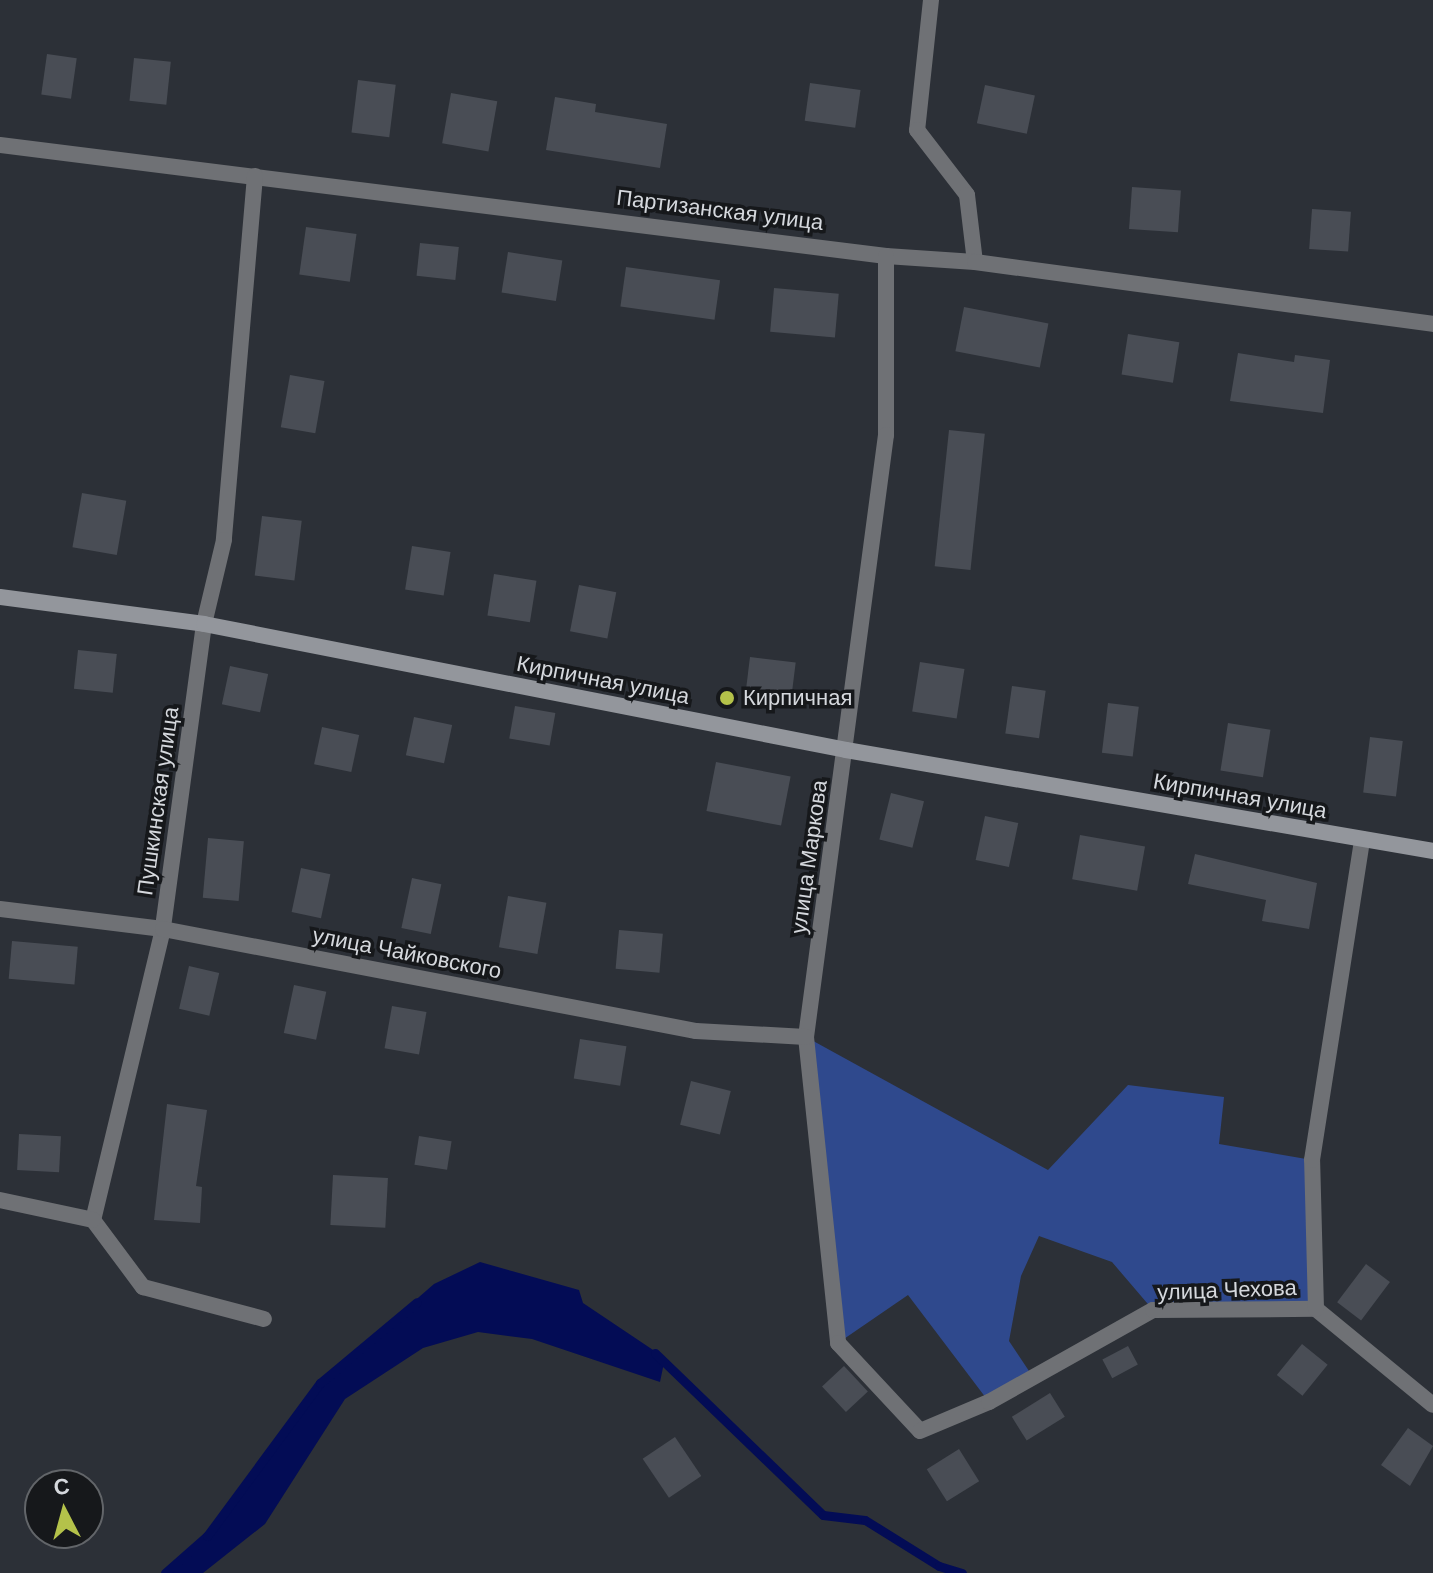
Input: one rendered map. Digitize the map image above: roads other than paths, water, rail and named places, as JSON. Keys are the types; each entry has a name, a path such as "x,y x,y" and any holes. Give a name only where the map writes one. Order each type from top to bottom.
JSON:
{"street":[{"path":"931,0 917,130 967,195 975,262"},
{"name":"Партизанская улица","path":"0,145 886,256 975,262 1433,324"},
{"name":"Пушкинская улица","path":"93,1220 163,929 204,624 224,540 255,176"},
{"name":"улица Маркова","path":"886,256 886,435 806,1037 838,1343 920,1431"},
{"name":"Кирпичная улица","path":"0,597 204,624 846,750 1433,851"},
{"path":"1316,1309 1312,1160 1362,839"},
{"name":"улица Чайковского","path":"0,909 163,929 696,1031 806,1037"},
{"path":"0,1200 93,1220 143,1287 264,1319"},
{"name":"улица Чехова","path":"920,1431 989,1402 1153,1310 1316,1309 1433,1405"}],"waterway":[{"path":"165,1573 207,1536 320,1383 417,1302"},
{"path":"655,1353 823,1515 865,1520 939,1566 962,1573"}],"place":[{"name":"Кирпичная","path":"727,698"}]}
